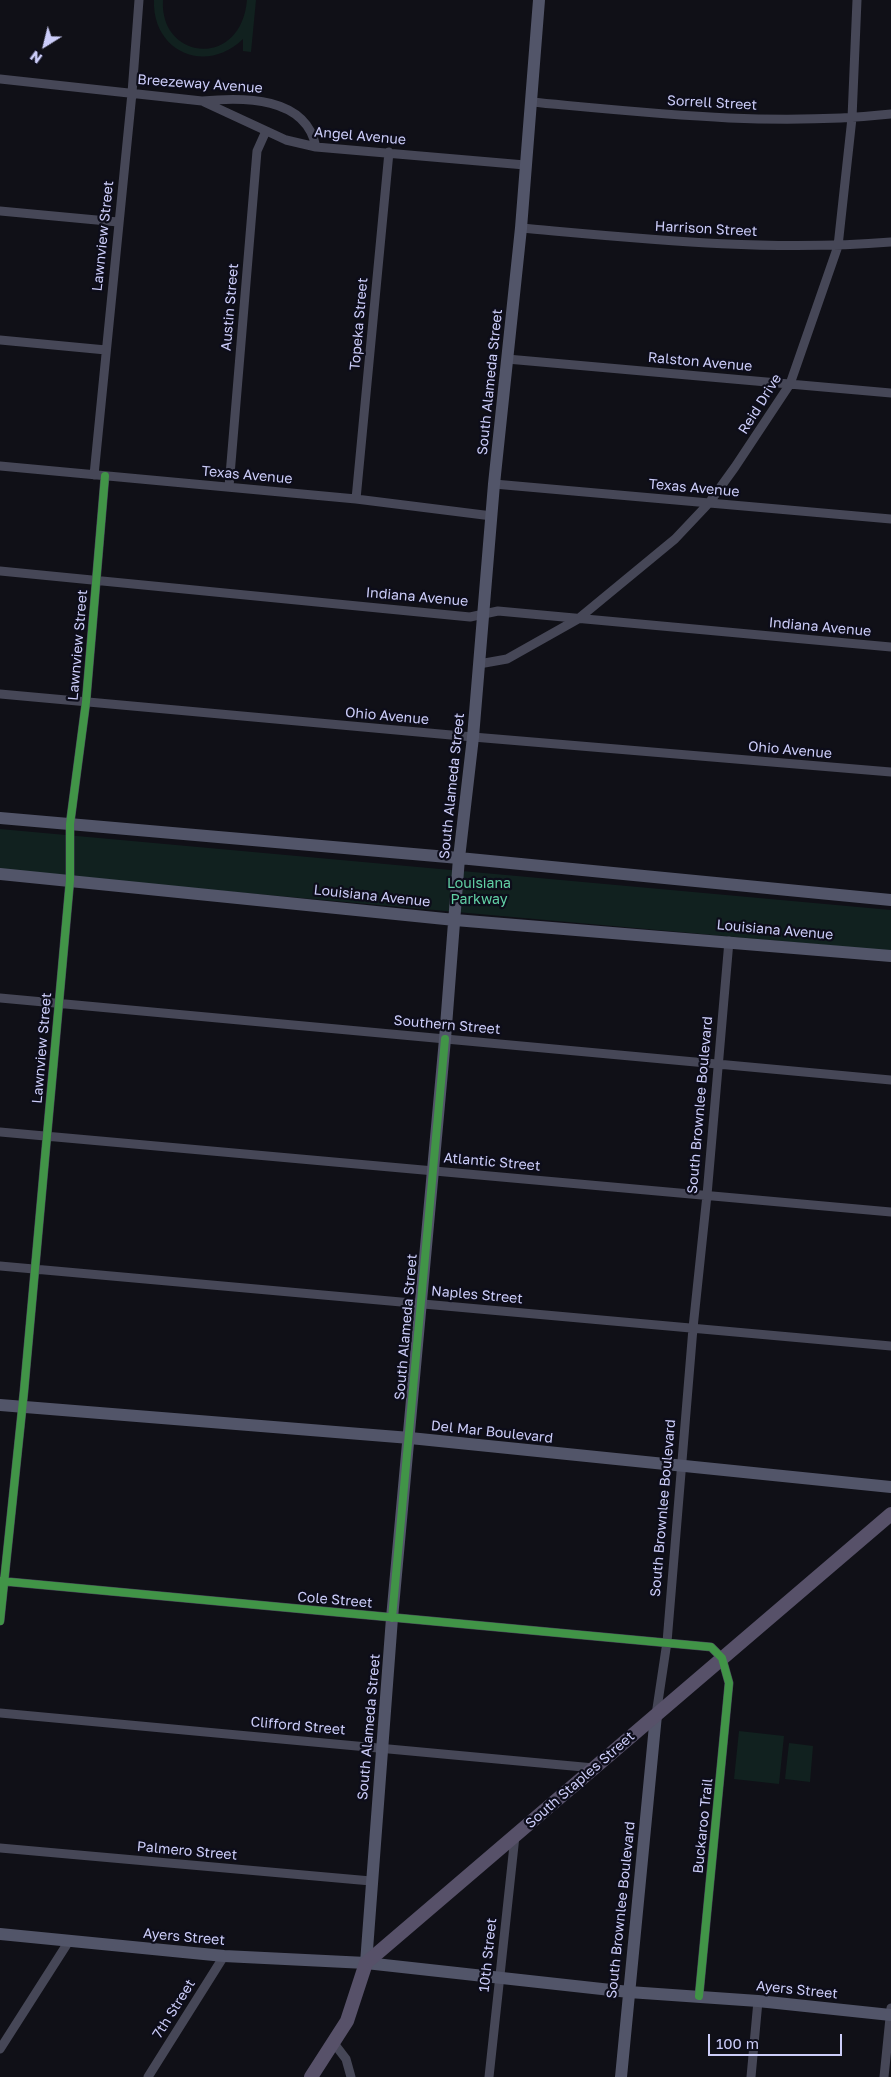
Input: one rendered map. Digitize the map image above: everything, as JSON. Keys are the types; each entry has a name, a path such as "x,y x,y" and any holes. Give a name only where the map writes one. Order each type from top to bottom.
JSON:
{"main road":[{"name":"South Alameda Street","path":"366,1963 370,1882 383,1748 392,1618 434,1171 459,858 473,737 494,484 526,165 539,0"},
{"path":"0,818 459,858 891,900"},
{"name":"Louisiana Avenue","path":"0,874 454,920 729,941 891,956"},
{"name":"Del Mar Boulevard","path":"0,1405 410,1438 891,1487"},
{"name":"South Staples Street","path":"366,1963 891,1514"},
{"name":"South Brownlee Boulevard","path":"621,2077 656,1715"},
{"name":"Ayers Street","path":"0,1934 224,1956 366,1963 628,1992 758,2001 891,2015"},
{"path":"311,2077 347,2020 366,1963"}],"street":[{"name":"Lawnview Street","path":"94,476 132,93 139,0"},
{"name":"Reid Drive","path":"479,664 507,658 578,619 675,539 708,503 757,437 790,384 838,246 852,118 857,0"},
{"name":"Breezeway Avenue","path":"0,79 202,101 230,98 260,102 283,107 295,113 307,124 313,133 316,147"},
{"name":"Angel Avenue","path":"202,101 286,140 316,147 526,165"},
{"name":"Sorrell Street","path":"531,102 704,117 792,120 852,118 891,114"},
{"name":"Austin Street","path":"229,487 257,150 266,131"},
{"name":"Topeka Street","path":"356,499 389,152"},
{"path":"0,211 118,222"},
{"name":"Harrison Street","path":"520,228 726,246 838,246 891,242"},
{"path":"0,340 106,350"},
{"name":"Ralston Avenue","path":"507,359 891,393"},
{"name":"Texas Avenue","path":"0,466 356,499 492,516"},
{"name":"Lawnview Street","path":"0,1621 1,1581 23,1407 70,880 70,824 86,702 105,476"},
{"name":"Texas Avenue","path":"494,484 891,519"},
{"name":"Indiana Avenue","path":"0,571 470,617 498,611 891,647"},
{"name":"Ohio Avenue","path":"0,694 473,737 891,772"},
{"name":"South Brownlee Boulevard","path":"656,1715 667,1642 693,1328 707,1195 729,941"},
{"name":"Southern Street","path":"0,998 891,1080"},
{"name":"Atlantic Street","path":"0,1132 891,1212"},
{"name":"Naples Street","path":"0,1266 891,1346"},
{"name":"Cole Street","path":"1,1581 711,1646 722,1658"},
{"name":"Buckaroo Trail","path":"699,1996 729,1682 722,1658"},
{"name":"Clifford Street","path":"0,1713 594,1768"},
{"name":"10th Street","path":"489,2077 498,1978 516,1836"},
{"name":"Palmero Street","path":"0,1848 370,1882"},
{"path":"0,2049 69,1941"},
{"name":"7th Street","path":"148,2077 224,1956"},
{"path":"751,2077 758,2001"},
{"path":"884,2077 891,2008"},
{"path":"333,2042 346,2059 351,2077"}],"green space":[{"path":"154,0 163,0 165,20 174,35 186,45 201,49 217,47 231,38 242,23 247,0 256,0 251,52 243,51 243,39 228,50 213,55 198,56 184,52 172,45 162,33 156,18"},
{"name":"Louisiana Parkway","path":"0,829 891,910 891,951 0,871"},
{"path":"739,1731 784,1736 779,1784 734,1779"},
{"path":"789,1743 813,1746 810,1782 785,1779"}],"cycle path":[{"path":"0,1621 24,1391 70,880 70,824 86,702 105,476"},
{"path":"392,1618 445,1039"},
{"path":"0,1581 711,1647 722,1658 729,1683 699,1996"}]}
